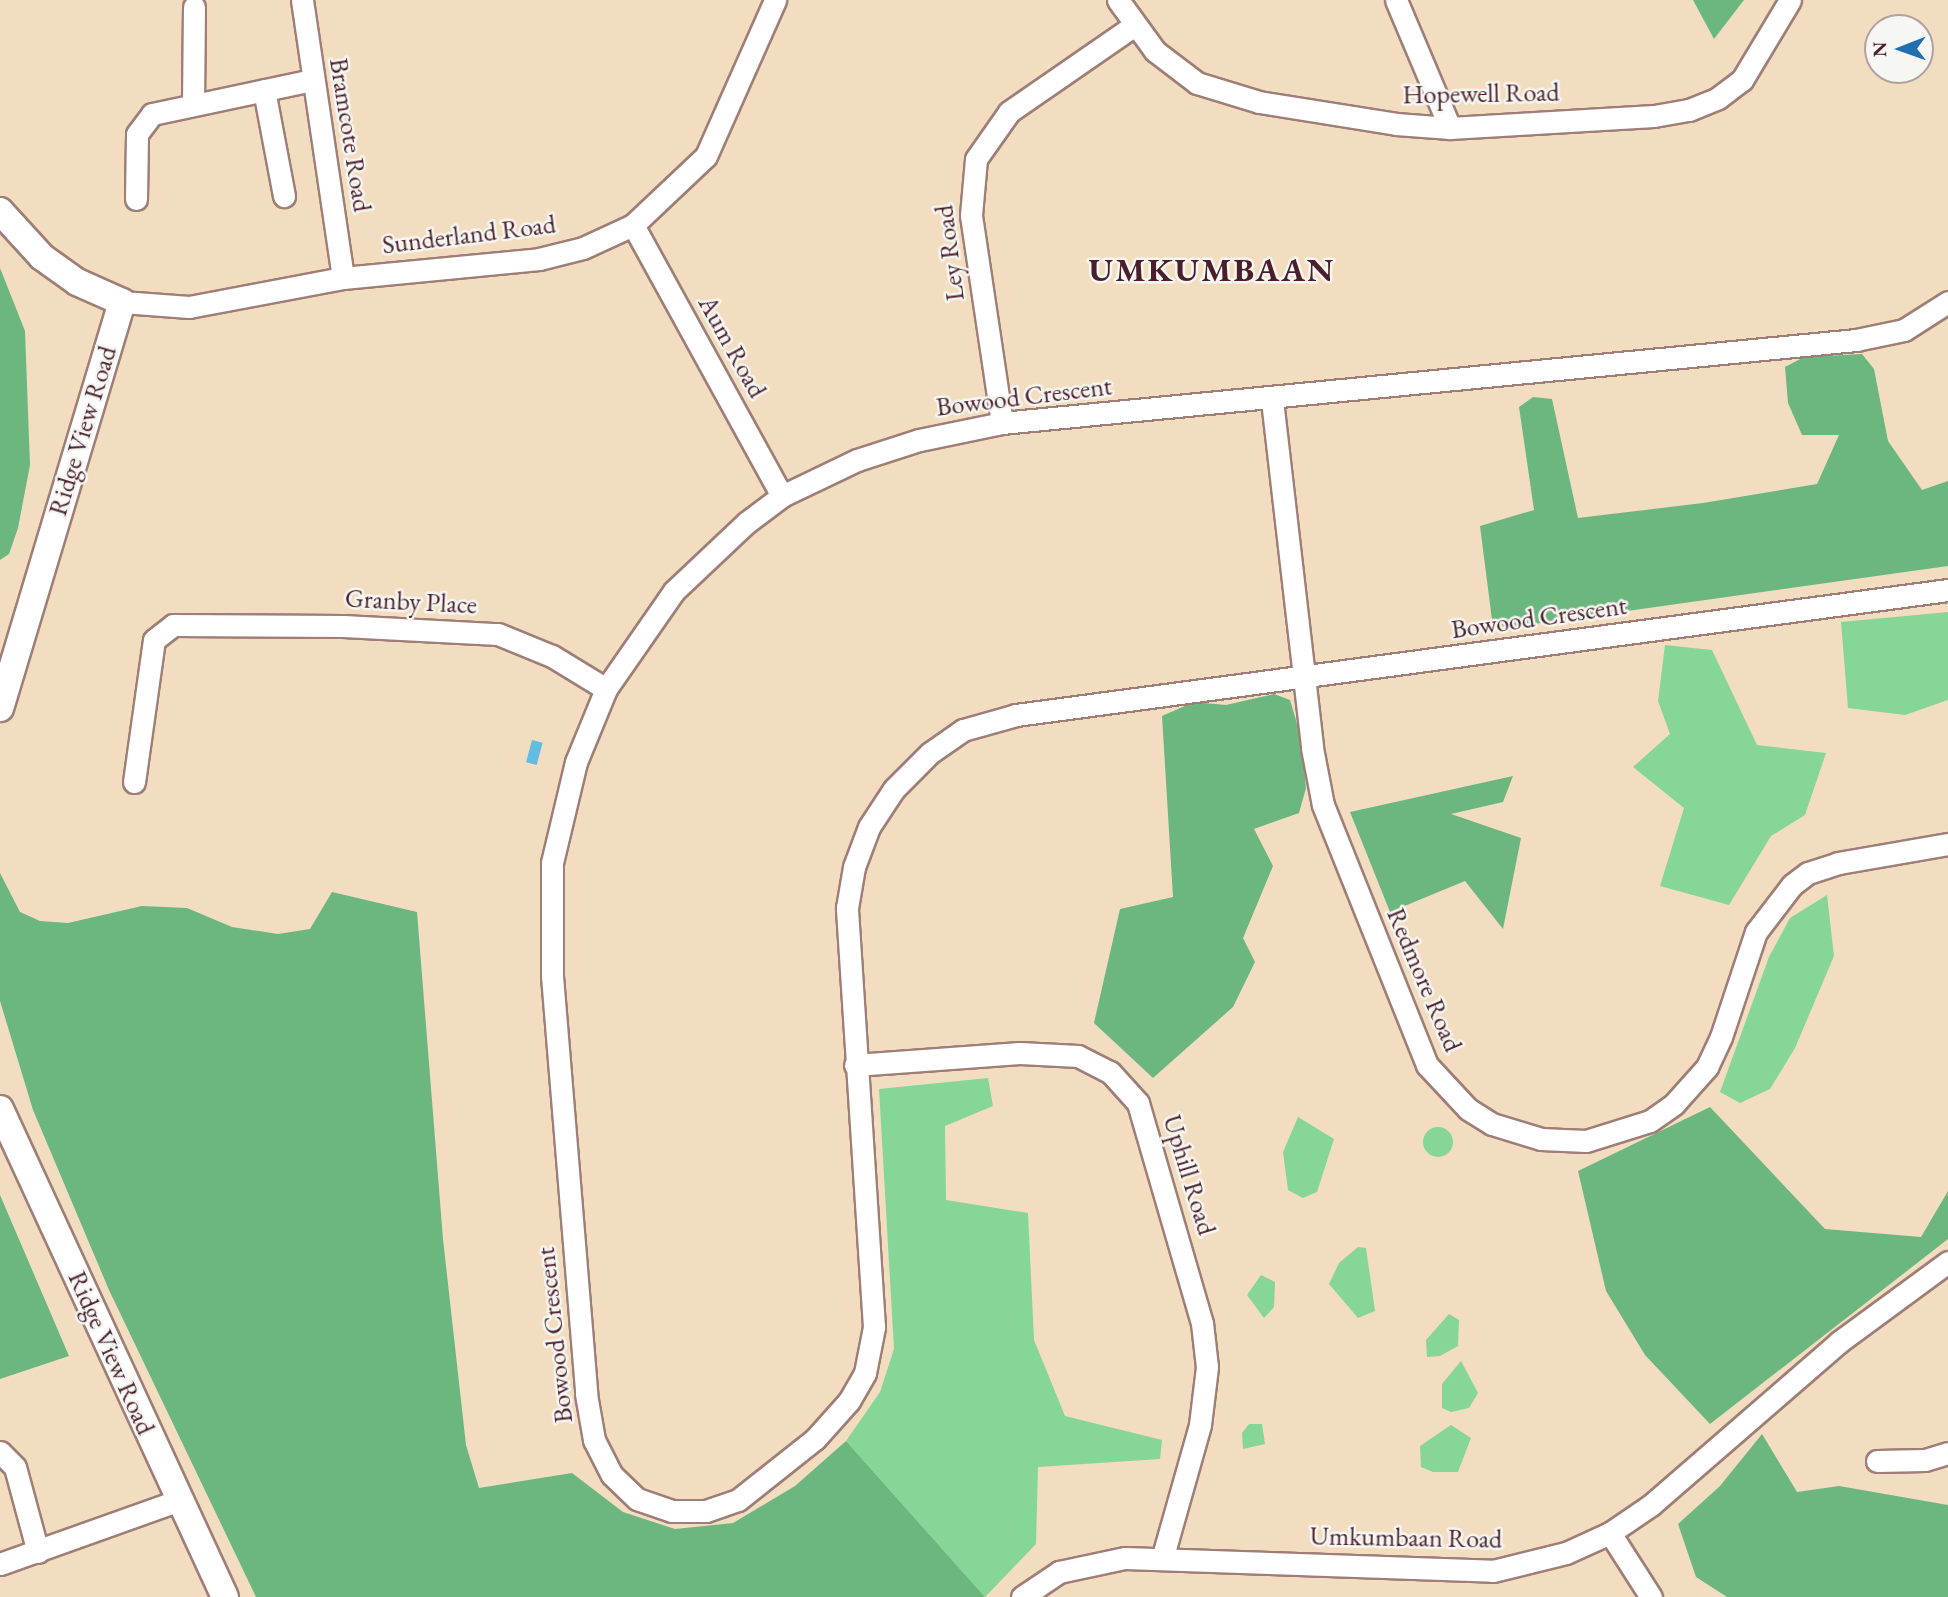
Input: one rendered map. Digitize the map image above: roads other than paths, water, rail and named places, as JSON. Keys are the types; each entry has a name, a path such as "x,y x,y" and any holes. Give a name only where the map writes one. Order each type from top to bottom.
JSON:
{"street":[{"name":"Bramcote Road","path":"302,0 343,278"},
{"name":"Sunderland Road","path":"122,302 189,307 343,278 539,259 583,248 633,225 706,156 775,0"},
{"name":"Hopewell Road","path":"1118,0 1133,26 1180,71 1227,93 1396,124 1450,128 1689,110 1718,98 1742,80 1790,0"},
{"path":"1396,0 1450,128"},
{"path":"193,103 194,7"},
{"name":"Ley Road","path":"1002,423 971,215 976,159 1009,112 1133,26"},
{"path":"135,199 137,134 142,123 163,109 312,80"},
{"path":"264,90 284,196"},
{"path":"0,211 43,257 77,282 122,302"},
{"name":"Aum Road","path":"633,225 782,496"},
{"name":"Ridge View Road","path":"0,708 122,302"},
{"name":"Bowood Crescent","path":"1948,302 1932,316 1887,336 1272,400 1002,423 890,448 782,496 674,591 606,688 576,762 560,820 549,907 552,976 593,1440 611,1475 637,1499 672,1511 706,1511 738,1500 815,1439 849,1401 865,1373 874,1327 847,920 854,867 869,827 894,789 930,752 963,730 1016,715 1948,590"},
{"name":"Redmore Road","path":"1272,400 1323,805 1427,1065 1468,1109 1492,1124 1541,1139 1608,1137 1650,1121 1674,1104 1707,1067 1721,1037 1756,932 1772,906 1808,873 1838,863 1948,844"},
{"name":"Granby Place","path":"134,782 154,640 173,625 200,623 498,634 552,656 606,688"},
{"name":"Uphill Road","path":"855,1065 1020,1053 1078,1056 1110,1072 1138,1103 1202,1323 1208,1367 1200,1425 1163,1556"},
{"name":"Ridge View Road","path":"0,1108 225,1597"},
{"name":"Umkumbaan Road","path":"1022,1597 1059,1572 1125,1558 1163,1556 1493,1572 1566,1553 1610,1533 1686,1476 1839,1342 1948,1262"},
{"path":"0,1452 15,1467 38,1552"},
{"path":"1877,1461 1925,1460 1948,1453"},
{"path":"0,1564 180,1500"},
{"path":"1610,1533 1651,1597"}],"water":[{"path":"532,740 543,743 537,765 526,762"}],"district":[{"name":"UMKUMBAAN","path":"1212,270"}]}
